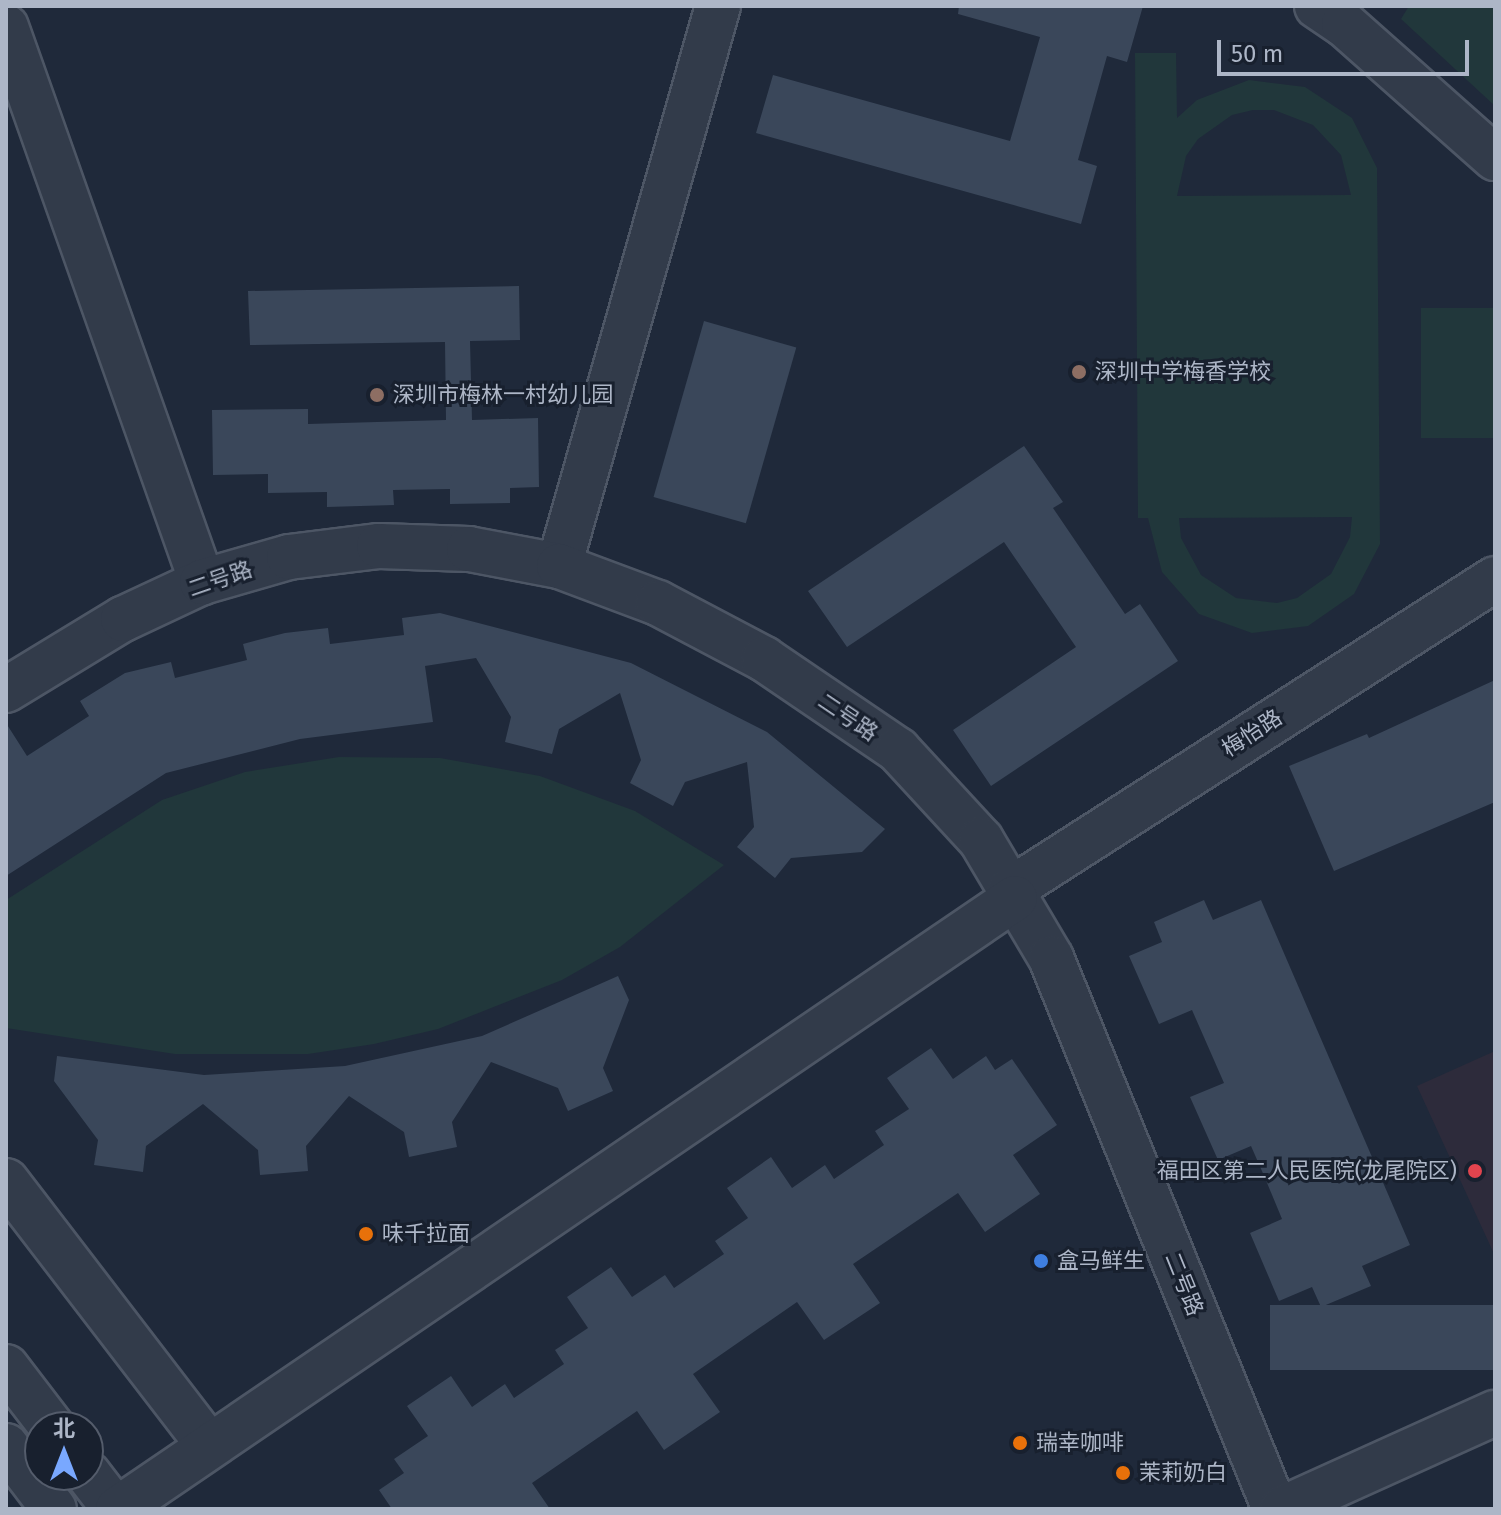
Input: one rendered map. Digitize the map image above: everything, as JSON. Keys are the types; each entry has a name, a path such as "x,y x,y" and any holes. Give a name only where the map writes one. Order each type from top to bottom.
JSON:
{"street":[{"path":"559,566 718,6"},
{"path":"1338,12 1495,158"},
{"path":"6,27 202,582"},
{"name":"二号路","path":"6,690 123,619 202,582 289,557 379,546 469,549 559,566 658,603 751,652 898,750 981,840 1051,958 1275,1509"},
{"name":"梅怡路","path":"116,1509 1013,894 1495,579"},
{"path":"6,1181 209,1446"},
{"path":"6,1367 40,1411"},
{"path":"1282,1509 1495,1413"},
{"path":"6,1446 54,1509"},
{"path":"102,1491 116,1509"}],"shaded area":[{"name":"福田区第二人民医院(龙尾院区)","path":"1495,1051 1495,1256 1417,1086"}],"green space":[{"path":"1409,6 1495,6 1495,106 1401,19"},
{"path":"1135,53 1176,53 1177,118 1197,100 1249,80 1305,87 1352,118 1377,168 1380,544 1354,594 1308,626 1252,633 1199,614 1162,572 1148,518 1138,518","holes":["1253,110 1274,110 1313,125 1341,155 1351,195 1177,196 1186,156 1198,139 1232,115","1352,517 1350,537 1331,574 1297,598 1277,603 1236,598 1201,575 1181,538 1179,518"]},
{"path":"1421,308 1495,308 1495,438 1421,438"},
{"path":"339,757 440,758 540,776 635,811 724,865 620,947 562,980 438,1029 374,1044 308,1054 175,1054 6,1028 6,900 162,800 245,772"}],"building":[{"path":"959,6 1143,6 1127,62 1107,56 1078,160 1097,166 1081,224 756,133 773,75 1010,141 1040,37 958,14"},
{"path":"519,286 520,340 470,341 472,420 538,418 539,487 510,488 510,503 450,504 450,489 393,490 394,505 327,507 327,492 268,493 268,474 213,475 212,410 308,409 308,424 446,420 445,342 250,345 248,291"},
{"path":"704,321 796,347 746,523 654,497"},
{"path":"1024,446 1063,502 1053,508 1125,614 1140,604 1178,661 991,786 953,730 1076,647 1004,542 847,647 808,591"},
{"path":"440,613 631,663 767,732 885,829 862,852 791,858 775,878 737,847 754,827 747,762 685,782 673,806 630,783 641,760 620,693 559,729 552,754 505,742 511,717 476,658 425,666 433,722 300,739 166,773 6,876 6,723 27,756 89,716 80,701 125,673 171,662 175,678 247,660 243,644 285,633 328,628 330,644 404,635 402,618"},
{"path":"1495,680 1495,802 1334,871 1289,766 1367,734 1369,738"},
{"path":"1204,900 1213,920 1261,900 1410,1245 1362,1266 1371,1286 1321,1307 1312,1287 1279,1301 1250,1233 1282,1219 1265,1178 1251,1146 1218,1160 1190,1097 1224,1083 1192,1010 1159,1024 1129,956 1162,942 1154,922"},
{"path":"618,976 629,1000 603,1068 613,1091 568,1111 558,1088 491,1062 452,1122 457,1147 409,1157 404,1132 349,1096 306,1146 308,1171 260,1175 258,1150 203,1104 146,1146 143,1172 94,1165 98,1140 54,1081 57,1056 204,1075 345,1066 482,1036"},
{"path":"931,1048 953,1079 986,1056 995,1070 1012,1059 1057,1125 1013,1155 1040,1194 985,1232 958,1193 853,1264 880,1303 824,1340 797,1302 693,1374 720,1412 664,1450 637,1411 532,1483 550,1509 392,1509 379,1490 404,1473 394,1459 428,1436 407,1406 451,1376 472,1407 505,1384 514,1398 564,1364 555,1350 588,1328 567,1297 611,1267 632,1297 665,1275 674,1288 724,1254 715,1241 748,1218 727,1188 771,1157 792,1188 825,1165 834,1179 884,1145 875,1131 909,1109 887,1078"},
{"path":"1270,1305 1495,1305 1495,1370 1270,1370"}],"place":[{"name":"深圳中学梅香学校","path":"1079,372"},
{"name":"深圳市梅林一村幼儿园","path":"377,395"},
{"name":"福田区第二人民医院(龙尾院区)","path":"1475,1171"},
{"name":"味千拉面","path":"366,1234"},
{"name":"盒马鲜生","path":"1041,1261"},
{"name":"瑞幸咖啡","path":"1020,1443"},
{"name":"茉莉奶白","path":"1123,1473"}]}
